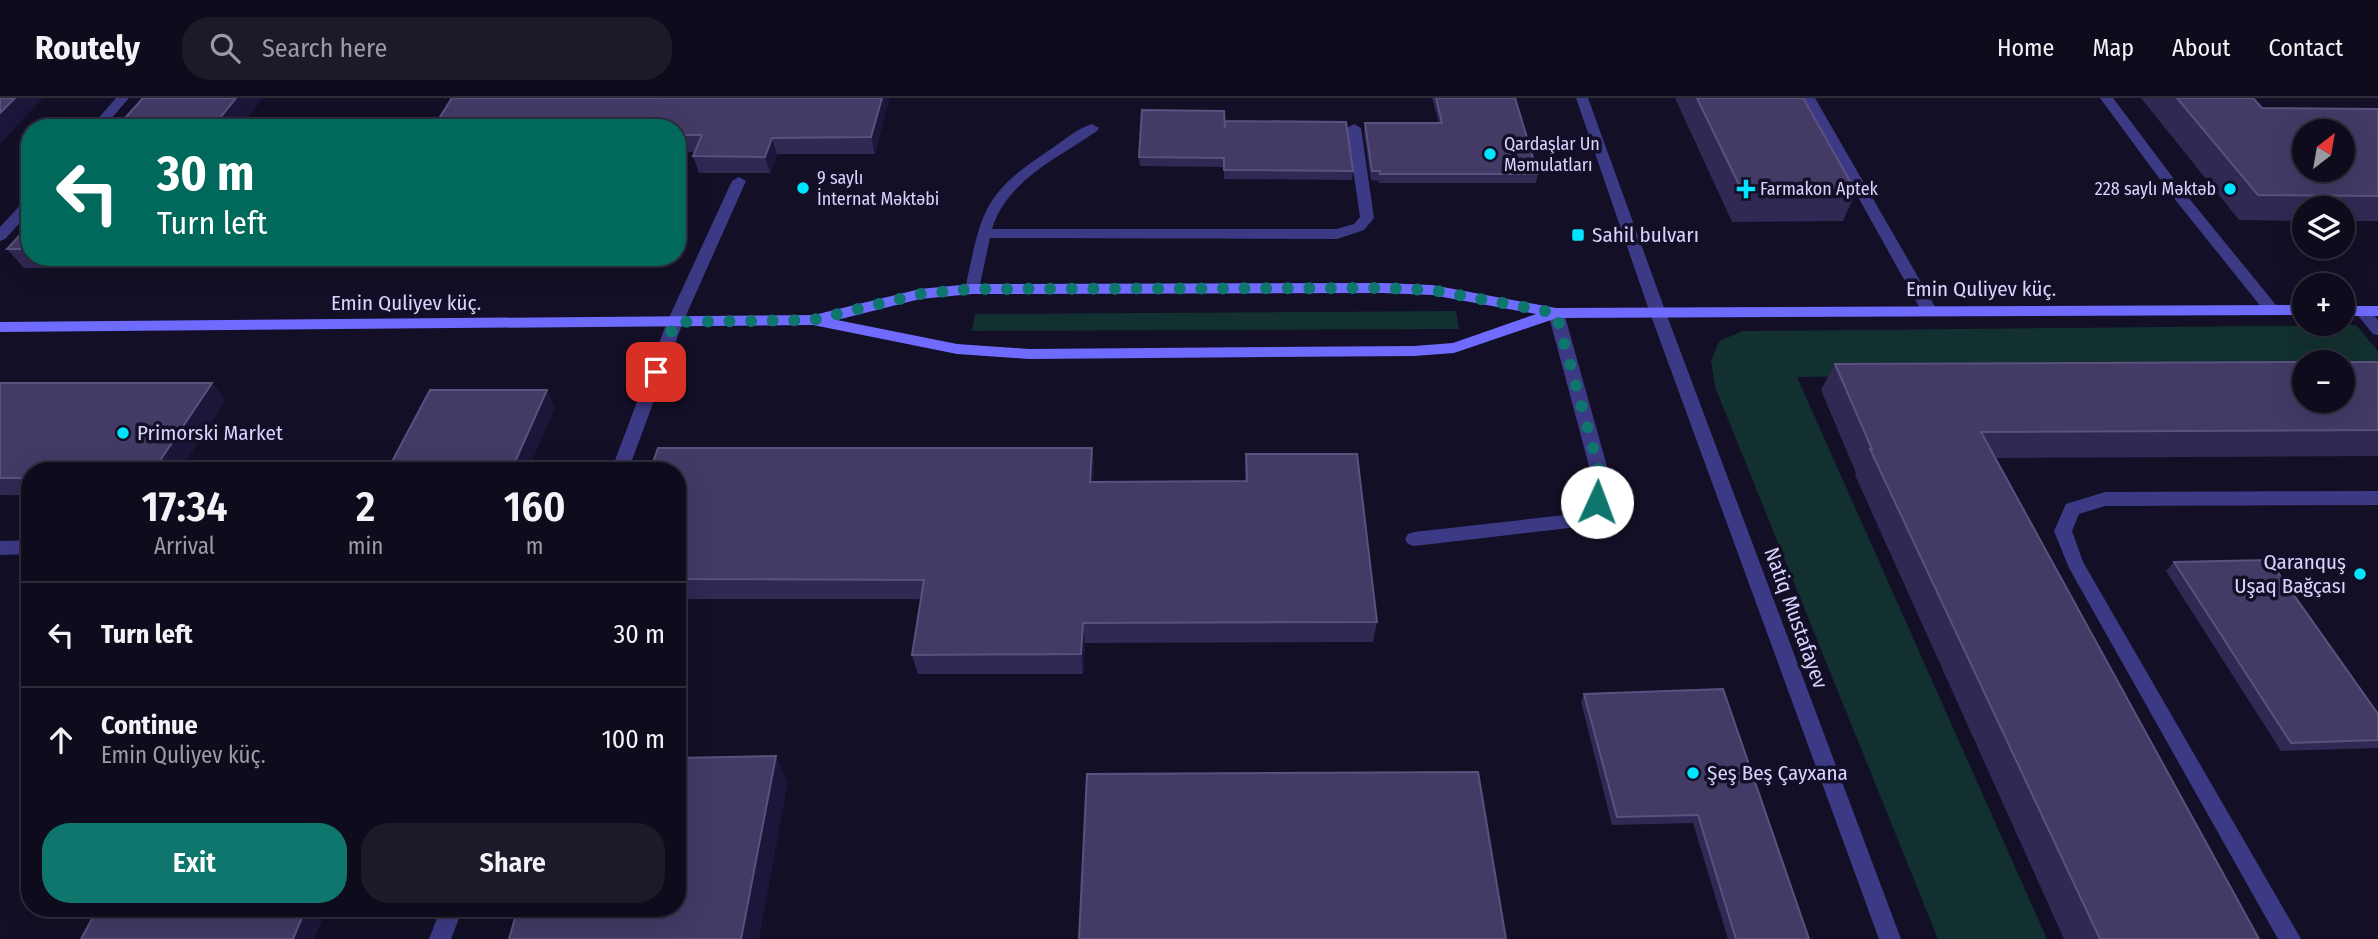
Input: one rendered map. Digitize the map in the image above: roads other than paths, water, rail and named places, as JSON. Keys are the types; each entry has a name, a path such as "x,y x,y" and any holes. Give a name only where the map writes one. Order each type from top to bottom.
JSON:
{"street":[{"path":"104,119 123,98"},
{"name":"Natiq Mustafayev","path":"1582,98 1658,313 1890,939"},
{"path":"1809,98 1929,310"},
{"path":"2106,98 2178,194 2271,309"},
{"path":"972,289 985,233 996,202 1014,183 1091,128"},
{"path":"985,233 1337,234 1359,228 1367,218 1354,128"},
{"path":"622,462 675,322 739,181"},
{"path":"0,236 21,213"},
{"path":"813,320 920,294 972,289 1432,290 1556,313"},
{"name":"Emin Quliyev küç.","path":"1556,313 2292,310"},
{"path":"2355,311 2378,311"},
{"path":"2362,311 2378,330"},
{"path":"813,320 957,349 1030,355 1454,348 1556,313"},
{"path":"1414,539 1569,521 1597,502 1601,477 1556,313"},
{"name":"Emin Quliyev küç.","path":"0,327 813,320"},
{"path":"2290,939 2075,563 2063,531 2072,509 2105,499 2378,498"},
{"path":"0,548 21,547"},
{"path":"440,939 449,917"}],"place":[{"name":"Qardaşlar Un Məmulatları","path":"1490,154"},
{"name":"9 saylı İnternat Məktəbi","path":"803,188"},
{"name":"Farmakon Aptek","path":"1746,189"},
{"name":"228 saylı Məktəb","path":"2230,189"},
{"name":"Sahil bulvarı","path":"1578,235"},
{"name":"Primorski Market","path":"123,433"},
{"name":"Qaranquş Uşaq Bağçası","path":"2360,574"},
{"name":"Şeş Beş Çayxana","path":"1693,773"}]}
